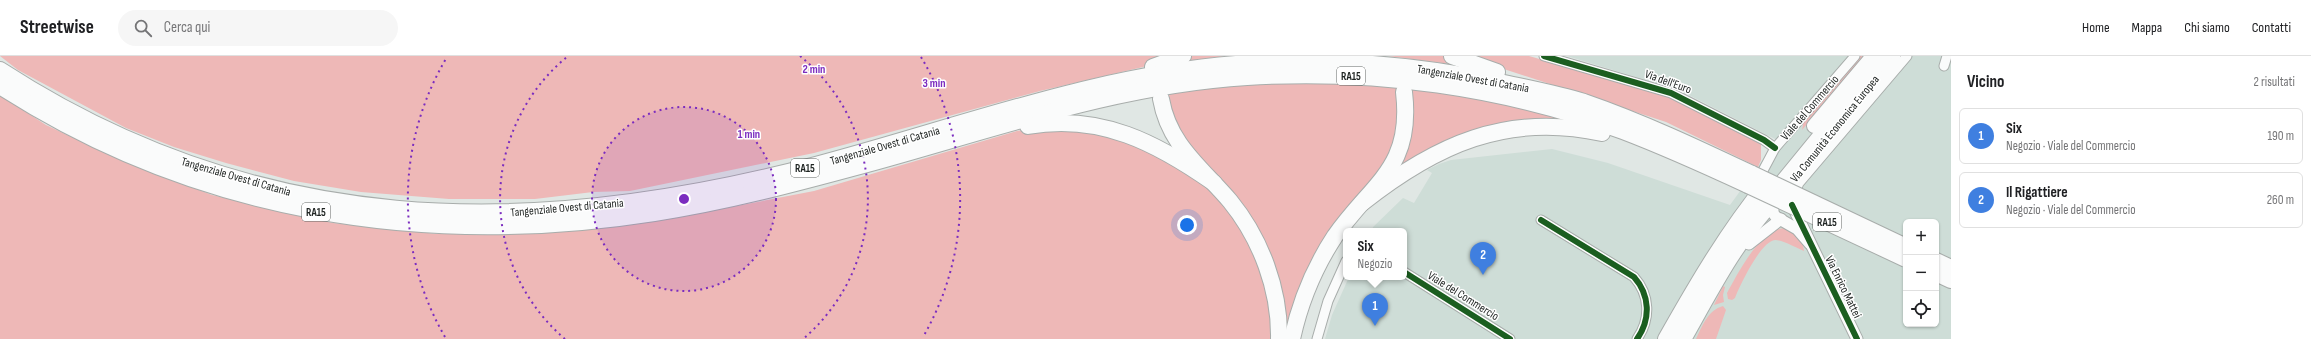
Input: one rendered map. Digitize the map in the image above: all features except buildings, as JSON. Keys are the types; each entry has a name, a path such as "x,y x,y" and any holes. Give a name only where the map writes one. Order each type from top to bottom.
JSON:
{"highway":[{"path":"952,126 1020,100 1085,82 1157,66 1183,56"},
{"path":"1452,56 1477,66 1550,86 1580,101"},
{"name":"Tangenziale Ovest di Catania","path":"0,70 39,94 106,130 204,169 309,197 349,204 415,211 481,214 535,212 655,199 764,178 1109,83 1199,68 1247,63 1349,62 1418,68 1478,78 1580,101 1665,134 1750,179"},
{"name":"Tangenziale Ovest di Catania","path":"0,86 99,141 200,182 280,205 328,214 428,225 480,227 543,225 657,212 766,190 1061,109 1164,86 1246,77 1348,76 1401,80 1473,90 1564,112 1620,130 1750,179"},
{"path":"1292,339 1297,316 1314,272 1336,236 1389,172 1400,150 1405,126 1404,92"},
{"path":"1161,99 1167,122 1174,138 1214,183 1244,221 1260,250 1272,285 1277,307 1279,339"},
{"path":"944,141 978,139 1032,125 1055,123 1085,124 1120,132 1158,147 1214,183"},
{"path":"1362,203 1393,178 1444,148 1492,133 1529,128 1572,128 1610,135 1686,164 1750,179"},
{"name":"RA15","path":"1750,179 1903,246"},
{"name":"RA15","path":"1750,179 1903,257"},
{"path":"1939,262 1951,268"},
{"path":"1939,274 1951,280"}],"main road":[{"path":"1666,339 1682,308 1708,266 1749,205 1872,56"},
{"path":"1678,339 1717,270 1750,221 1885,56"}],"street":[{"name":"Via dell'Euro","path":"1544,56 1678,95 1764,140 1775,148"},
{"name":"Viale del Commercio","path":"1749,205 1750,194 1775,148 1855,56"},
{"name":"Via Comunità Economica Europea","path":"1709,300 1746,239 1895,56"},
{"path":"1686,339 1709,300 1745,247 1781,220 1791,215 1791,204 1799,183 1907,56"},
{"path":"1944,66 1947,56"},
{"path":"1785,200 1791,204 1810,244 1797,229 1781,220 1773,213 1775,203 1785,200"},
{"path":"1541,220 1634,277 1641,285 1647,299 1648,311 1637,339"},
{"name":"Via Enrico Mattei","path":"1810,244 1857,339"},
{"path":"1318,339 1332,289 1343,267"},
{"name":"Viale del Commercio","path":"1407,274 1510,339"},
{"path":"1661,339 1682,308"}],"shaded area":[{"path":"0,56 1175,56 1143,67 1040,91 814,153 630,191 593,192 535,199 449,199 361,192 294,181 226,163 174,147 126,128 18,70"},
{"path":"1190,56 1226,56 1181,62"},
{"path":"1388,56 1443,56 1466,66"},
{"path":"1464,56 1529,56 1669,96 1761,143 1761,160 1758,167 1666,122"},
{"path":"1567,56 1951,56 1951,339 1325,339 1332,315 1348,280 1407,280 1407,228 1373,227 1403,198 1414,203 1432,173 1427,170 1451,160 1552,149 1608,163 1730,205 1777,140 1679,90"},
{"path":"1860,56 1865,56 1802,130 1803,125 1800,123"},
{"path":"1302,82 1369,85 1436,92 1502,103 1566,121 1539,122 1400,169 1394,154 1352,204 1285,339 1274,269 1181,141 1165,94 1255,83"},
{"path":"0,95 46,125 114,157 212,195 333,223 437,234 559,232 679,217 814,191 1017,131 1041,127 1090,128 1180,163 1220,198 1248,239 1267,287 1273,339 0,339"},
{"path":"1785,228 1802,238 1804,251 1778,240 1769,242 1752,264 1735,298 1732,300 1728,299 1727,293 1751,253 1767,236 1776,230"},
{"path":"1723,286 1725,287 1723,295 1724,302 1714,305"},
{"path":"1723,306 1726,310 1716,339 1696,339 1709,315 1713,311"}],"cycle path":[{"path":"1544,56 1671,93 1764,140 1775,148"},
{"path":"1792,205 1857,339"},
{"path":"1541,220 1634,277 1643,291 1647,307 1645,323 1637,339"},
{"path":"1407,274 1510,339"}],"place":[{"name":"Il Rigattiere","path":"1483,275"},
{"name":"Six","path":"1375,326"}]}
